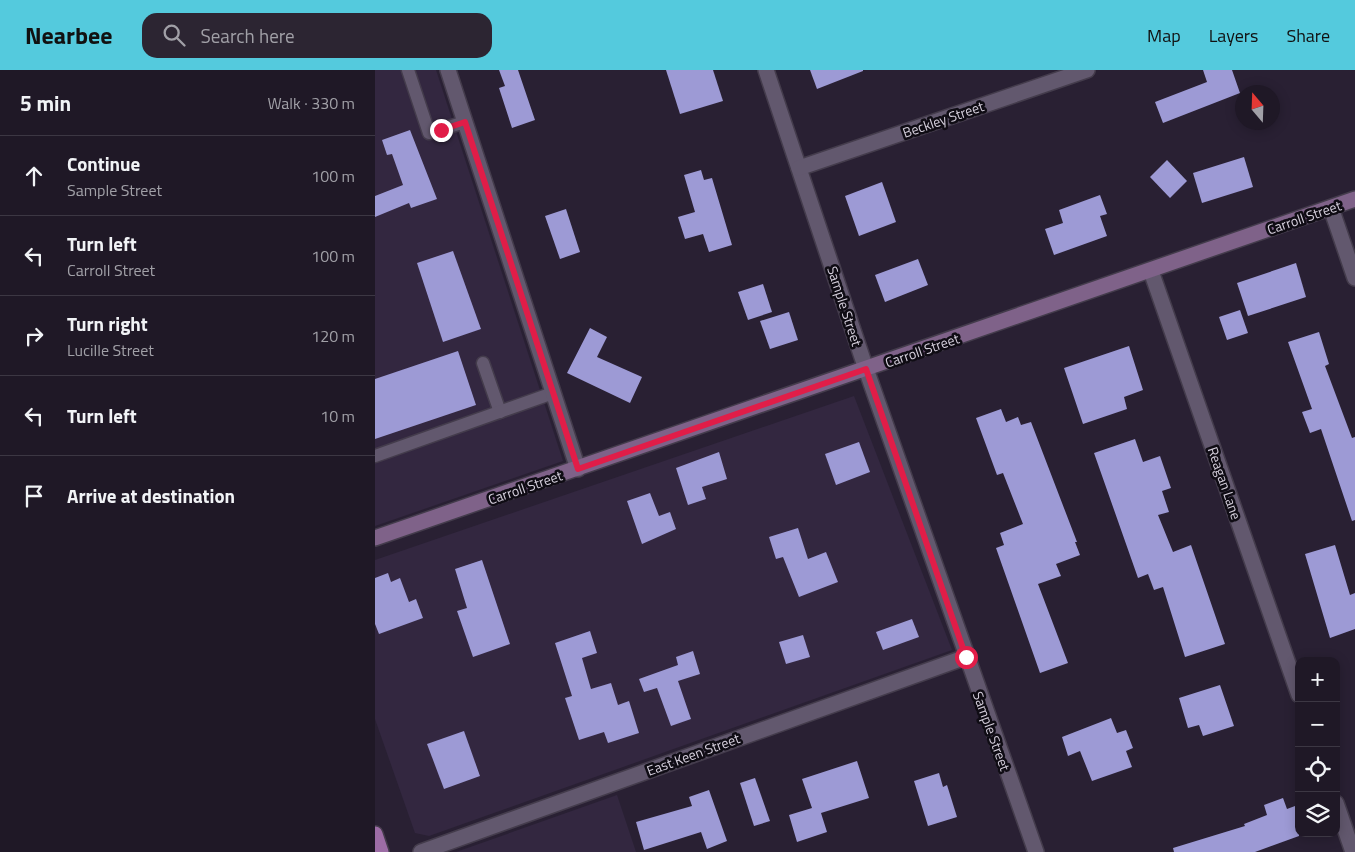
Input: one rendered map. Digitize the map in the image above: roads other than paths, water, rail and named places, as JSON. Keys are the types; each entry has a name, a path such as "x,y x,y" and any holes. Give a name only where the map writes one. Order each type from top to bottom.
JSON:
{"main road":[{"name":"Carroll Street","path":"375,538 1355,199"},
{"path":"375,834 381,852"}],"street":[{"path":"448,70 578,469"},
{"name":"Sample Street","path":"766,70 866,369 1036,852"},
{"name":"Beckley Street","path":"799,168 1087,70"},
{"path":"1331,208 1355,278"},
{"name":"Reagan Lane","path":"1151,271 1295,684"},
{"name":"East Keen Street","path":"421,852 450,847 966,657"},
{"path":"1340,815 1353,852"}],"lane":[{"path":"408,70 429,133 465,122"},
{"path":"483,363 500,412"},
{"path":"375,456 553,393"}]}
